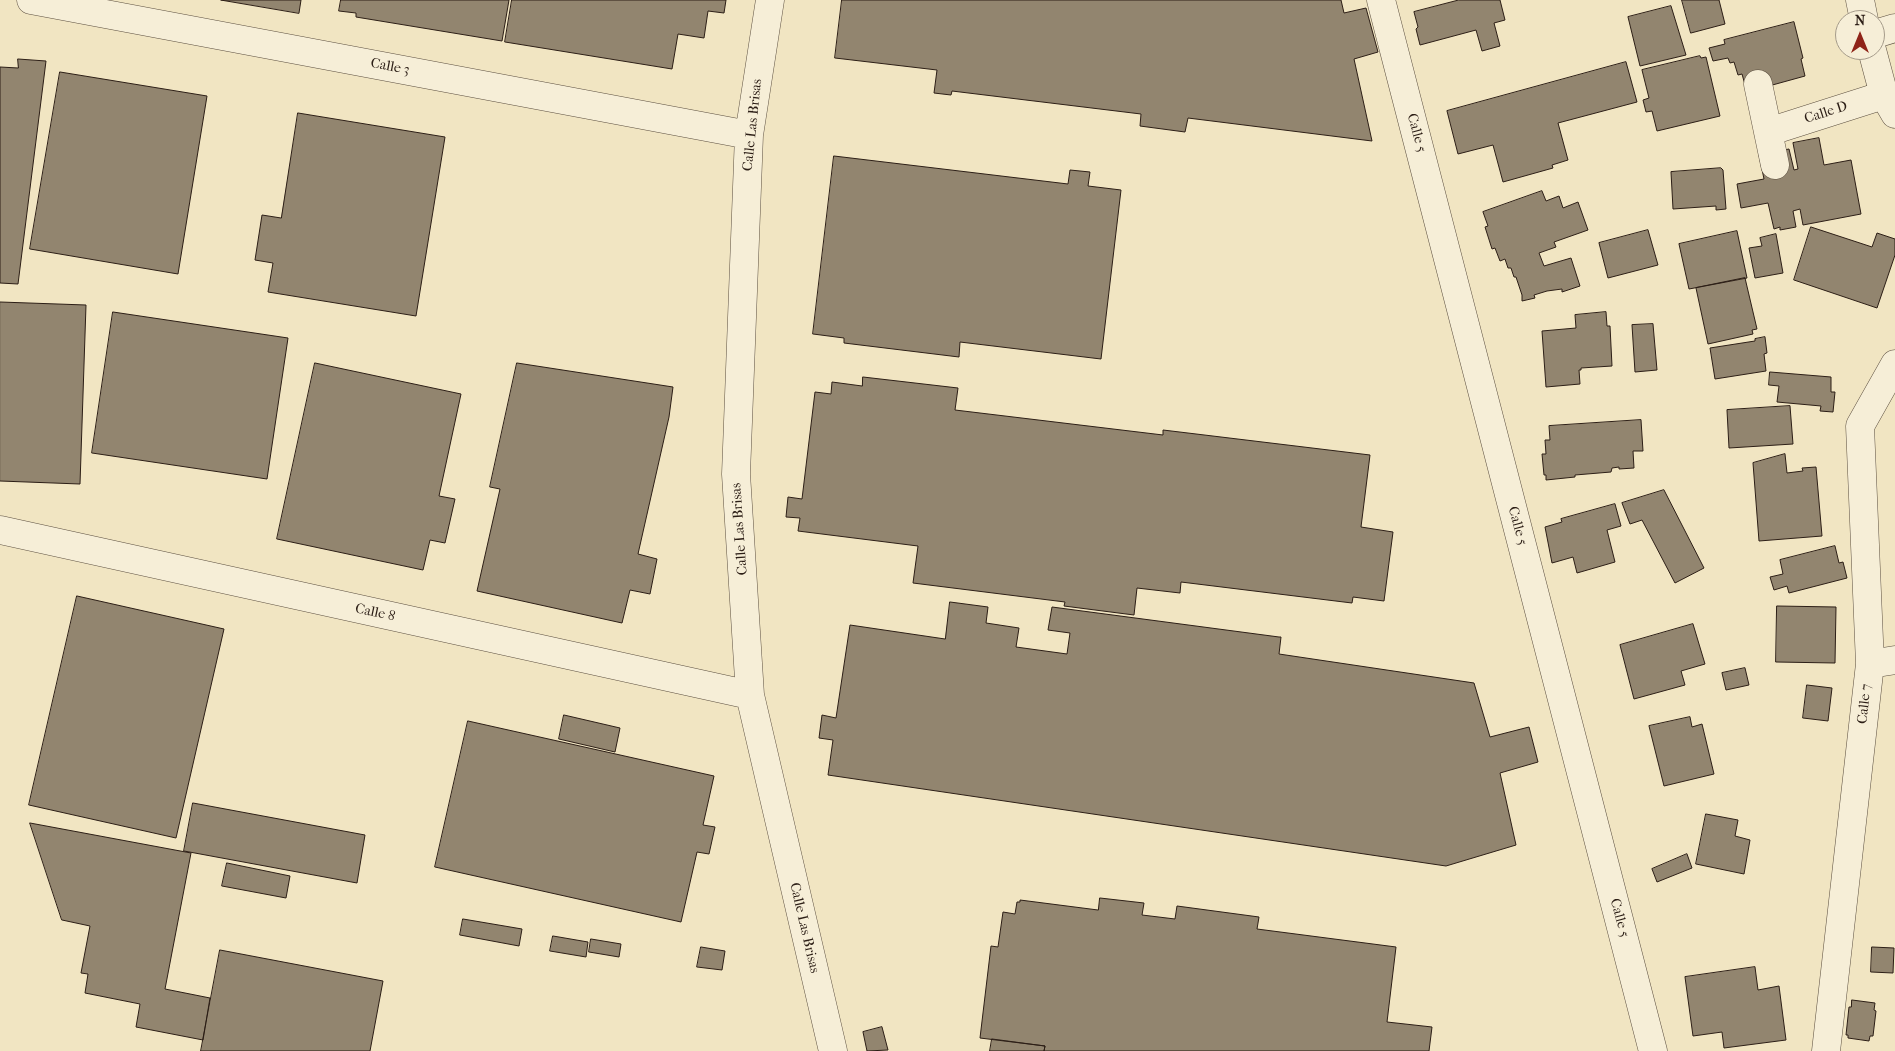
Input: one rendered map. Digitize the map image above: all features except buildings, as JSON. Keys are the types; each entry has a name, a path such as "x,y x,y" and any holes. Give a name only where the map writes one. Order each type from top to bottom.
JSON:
{"street":[{"name":"Calle 3","path":"31,0 749,135"},
{"name":"Calle Las Brisas","path":"770,0 749,135 736,474 750,695 832,1051"},
{"name":"Calle 5","path":"1381,0 1653,1051"},
{"path":"1875,60 1890,104"},
{"path":"1758,84 1775,164"},
{"name":"Calle D","path":"1768,132 1890,104"},
{"name":"Calle 7","path":"1826,1051 1882,662 1860,426 1895,364"},
{"name":"Calle 8","path":"0,530 750,695"}]}
